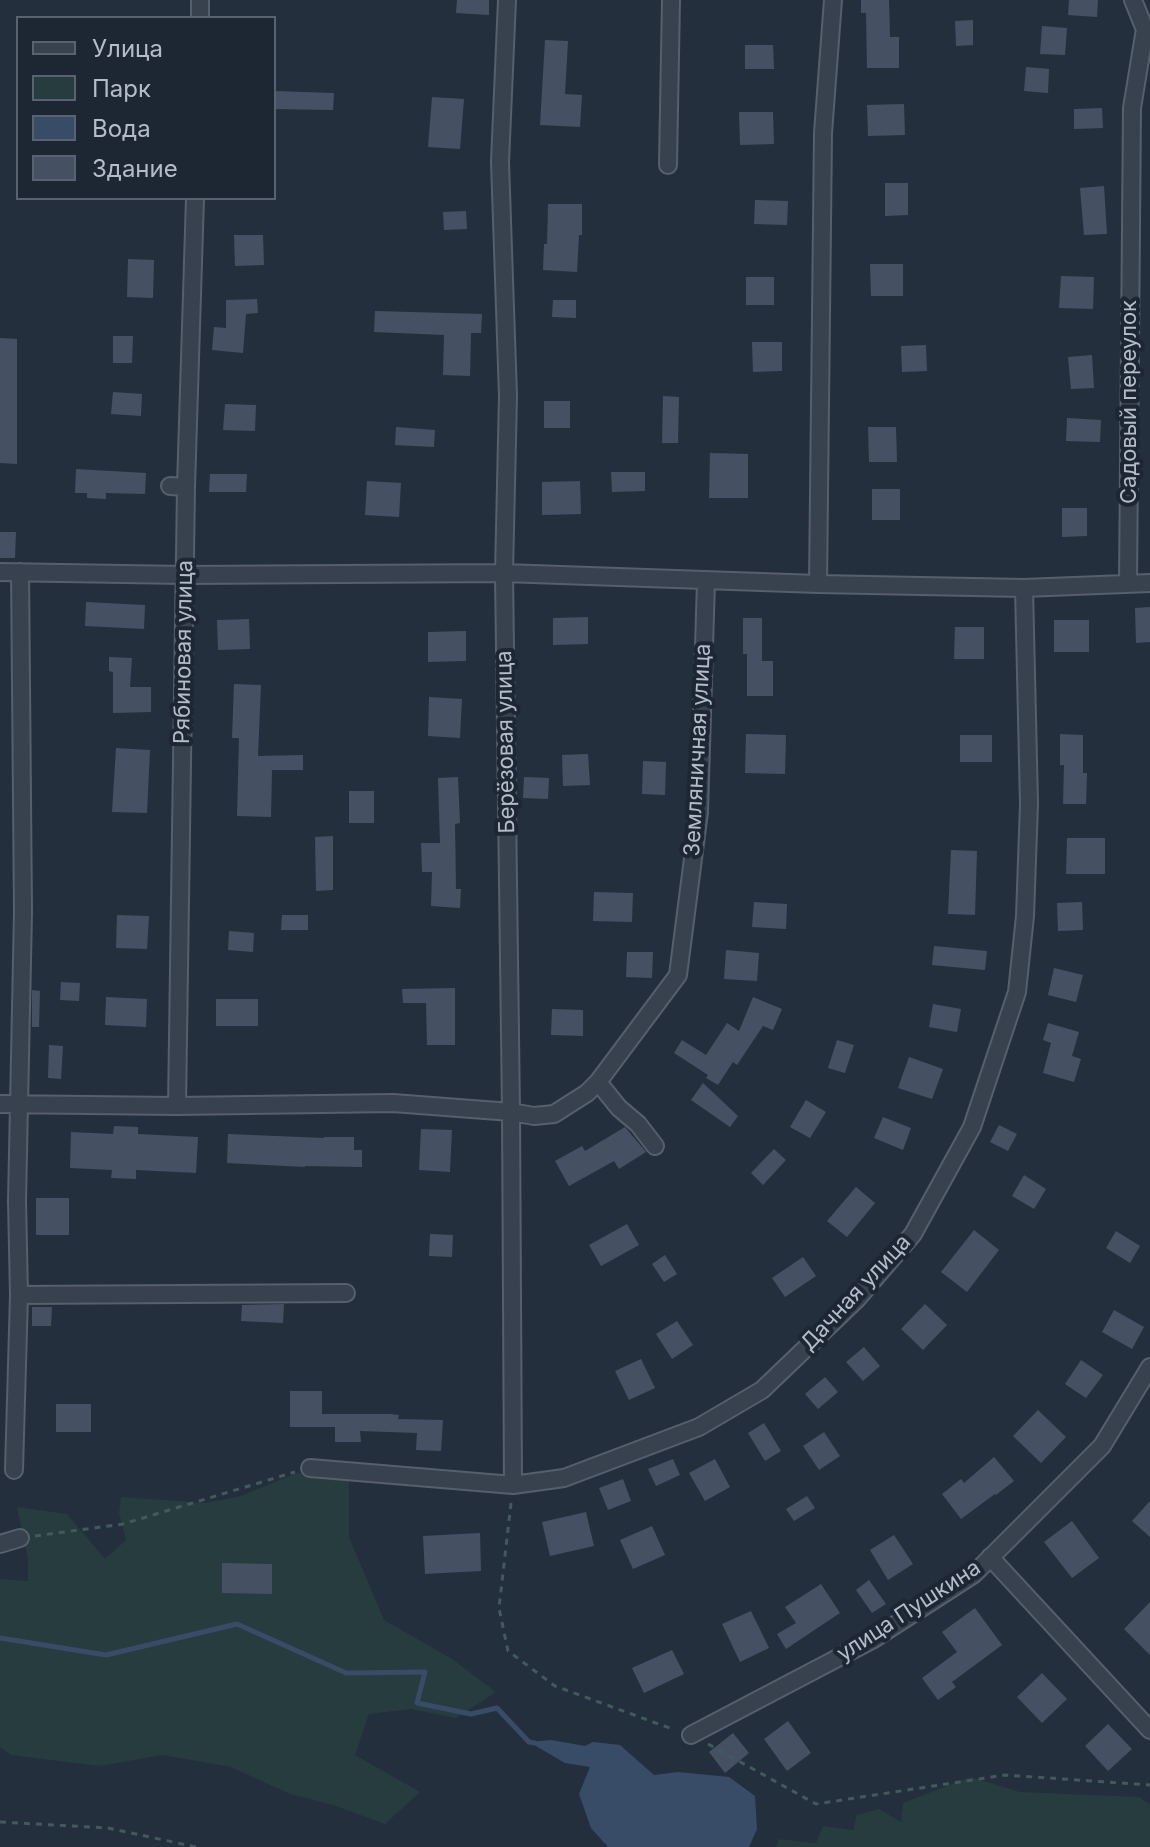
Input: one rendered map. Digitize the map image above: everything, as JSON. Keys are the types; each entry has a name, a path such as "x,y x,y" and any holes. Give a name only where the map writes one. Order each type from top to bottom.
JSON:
{"street":[{"name":"Берёзовая улица","path":"507,0 500,162 508,396 504,573 513,1485"},
{"path":"668,165 671,0"},
{"path":"818,584 823,133 833,0"},
{"path":"1133,0 1147,36"},
{"name":"Садовый переулок","path":"1128,584 1132,108 1147,36"},
{"name":"Рябиновая улица","path":"177,1106 185,575 178,486 195,200"},
{"path":"0,572 185,575 504,573 1024,588 1150,583"},
{"path":"14,1470 23,912 20,572"},
{"name":"Земляничная улица","path":"0,1104 177,1106 393,1103 534,1116 554,1114 571,1105 598,1082 678,975 699,812 706,581"},
{"name":"Дачная улица","path":"310,1468 513,1485 564,1478 699,1427 762,1390 857,1299 913,1234 972,1127 1017,992 1025,916 1029,804 1024,588"},
{"path":"598,1082 655,1146"},
{"path":"19,1295 346,1293"},
{"name":"улица Пушкина","path":"691,1735 872,1640 974,1574 1102,1446 1150,1367"},
{"path":"0,1544 20,1538"},
{"path":"990,1557 1150,1730"}],"path":[{"path":"20,1538 123,1524 310,1468"},
{"path":"513,1485 499,1608 508,1651 555,1686 691,1735 816,1804 1005,1775 1150,1785"},
{"path":"0,1822 108,1828 196,1847"}],"green space":[{"path":"297,1473 349,1476 349,1537 384,1620 452,1659 496,1692 456,1718 411,1709 369,1714 355,1755 420,1792 385,1824 333,1805 290,1794 231,1767 163,1755 99,1766 11,1755 0,1747 0,1579 28,1581 28,1559 17,1507 67,1514 105,1559 126,1540 119,1513 121,1497 206,1503 241,1496"},
{"path":"970,1777 1020,1792 1139,1797 1150,1805 1150,1847 776,1847 779,1839 816,1843 823,1826 853,1830 857,1815 879,1809 901,1822 903,1803"}],"water":[{"path":"551,1740 585,1746 593,1742 620,1745 654,1775 678,1772 729,1777 755,1796 757,1829 749,1847 608,1847 591,1828 579,1794 590,1767 565,1763 529,1742"}],"building":[{"path":"457,0 489,0 489,15 456,13"},
{"path":"861,0 889,0 890,37 899,37 899,68 867,68 866,13 861,13"},
{"path":"1069,0 1098,0 1097,17 1068,15"},
{"path":"973,20 973,45 956,46 955,21"},
{"path":"1042,26 1067,28 1065,55 1040,54"},
{"path":"545,40 568,41 565,94 582,95 580,127 540,125"},
{"path":"745,45 773,45 774,69 745,69"},
{"path":"1026,67 1049,69 1048,93 1024,91"},
{"path":"276,91 334,93 333,110 276,109"},
{"path":"432,97 464,99 460,149 428,147"},
{"path":"904,104 905,135 868,136 867,105"},
{"path":"1102,108 1103,128 1074,129 1074,109"},
{"path":"739,112 773,112 774,144 740,145"},
{"path":"885,183 908,183 908,215 885,216"},
{"path":"1104,186 1107,234 1084,235 1080,188"},
{"path":"755,200 788,201 787,225 754,224"},
{"path":"548,204 582,204 577,272 543,270"},
{"path":"466,211 467,229 444,230 443,212"},
{"path":"234,235 263,235 264,265 235,266"},
{"path":"128,259 154,260 153,298 127,297"},
{"path":"870,264 903,264 903,296 871,296"},
{"path":"1061,276 1094,277 1093,309 1059,308"},
{"path":"746,277 774,277 774,305 746,305"},
{"path":"257,299 258,313 246,314 243,353 212,350 214,327 226,328 226,300"},
{"path":"553,300 576,300 576,318 552,317"},
{"path":"375,311 482,314 481,333 471,333 470,376 443,375 444,335 374,332"},
{"path":"113,336 133,336 132,363 113,363"},
{"path":"0,338 17,339 17,464 0,463"},
{"path":"752,342 782,342 782,371 753,372"},
{"path":"926,345 927,371 902,372 901,346"},
{"path":"1092,355 1094,388 1071,389 1068,357"},
{"path":"113,392 142,394 141,416 111,414"},
{"path":"663,396 679,397 678,443 662,443"},
{"path":"544,401 570,401 570,428 544,428"},
{"path":"225,404 256,405 255,431 223,430"},
{"path":"1067,418 1101,420 1100,442 1066,441"},
{"path":"396,427 435,430 434,447 395,445"},
{"path":"868,427 896,427 897,462 869,462"},
{"path":"710,453 748,454 748,498 709,498"},
{"path":"76,469 146,473 145,494 106,493 106,499 87,498 87,493 75,493"},
{"path":"611,472 645,472 645,491 612,492"},
{"path":"210,474 247,474 246,492 209,492"},
{"path":"367,481 401,483 399,517 365,515"},
{"path":"580,481 581,514 542,515 542,482"},
{"path":"872,489 900,489 900,520 872,520"},
{"path":"1062,508 1087,508 1087,536 1062,537"},
{"path":"0,532 16,532 15,558 0,558"},
{"path":"86,602 145,605 144,629 85,626"},
{"path":"1150,607 1150,642 1136,643 1135,608"},
{"path":"588,617 588,644 553,645 553,618"},
{"path":"743,618 762,618 762,661 773,661 773,696 747,696"},
{"path":"249,619 250,649 218,650 217,620"},
{"path":"1054,620 1089,620 1089,652 1054,652"},
{"path":"955,627 984,627 984,659 954,659"},
{"path":"466,631 466,661 428,662 428,632"},
{"path":"109,657 132,658 130,687 151,687 151,712 113,713 113,672 109,671"},
{"path":"234,684 261,685 258,756 303,755 303,770 272,770 271,817 237,816 239,738 232,738"},
{"path":"429,697 462,699 460,738 428,736"},
{"path":"746,734 786,735 785,774 745,773"},
{"path":"1060,734 1083,735 1086,804 1063,804 1064,765 1060,765"},
{"path":"960,735 992,735 992,762 960,762"},
{"path":"116,748 150,750 147,813 112,812"},
{"path":"588,754 590,785 563,786 562,755"},
{"path":"643,761 666,762 665,795 642,794"},
{"path":"458,777 460,823 455,824 456,889 461,889 460,908 431,906 432,872 422,872 421,843 440,843 438,778"},
{"path":"524,777 549,778 548,799 523,798"},
{"path":"349,791 374,791 374,823 349,823"},
{"path":"333,836 333,890 316,891 315,837"},
{"path":"1067,838 1105,838 1105,874 1066,874"},
{"path":"951,850 977,851 975,915 948,914"},
{"path":"594,892 633,893 632,922 593,921"},
{"path":"754,902 787,904 786,929 752,927"},
{"path":"1082,902 1083,930 1058,931 1057,903"},
{"path":"117,915 149,916 147,949 116,948"},
{"path":"282,915 308,915 308,930 281,930"},
{"path":"229,931 254,933 253,952 228,950"},
{"path":"934,946 987,951 985,970 932,965"},
{"path":"726,950 759,953 757,981 724,979"},
{"path":"627,952 653,952 652,978 626,977"},
{"path":"1054,968 1083,975 1076,1002 1048,995"},
{"path":"61,982 80,983 79,1001 60,1000"},
{"path":"455,988 455,1045 427,1045 426,1003 403,1003 402,989"},
{"path":"32,990 40,991 39,1027 32,1027"},
{"path":"106,997 147,999 146,1027 105,1025"},
{"path":"753,997 782,1009 773,1030 763,1026 737,1065 733,1062 718,1085 674,1053 682,1040 706,1055 727,1023 739,1031"},
{"path":"216,999 258,999 258,1026 216,1026"},
{"path":"933,1004 961,1009 957,1032 929,1027"},
{"path":"552,1009 583,1010 583,1036 551,1035"},
{"path":"1048,1023 1079,1032 1072,1056 1081,1059 1074,1082 1043,1073 1051,1043 1043,1040"},
{"path":"837,1040 854,1045 845,1073 828,1068"},
{"path":"49,1045 63,1046 61,1079 48,1078"},
{"path":"909,1057 943,1069 932,1099 898,1088"},
{"path":"703,1083 738,1116 730,1127 691,1100"},
{"path":"806,1100 826,1112 810,1138 790,1127"},
{"path":"883,1117 911,1128 903,1150 874,1138"},
{"path":"999,1125 1017,1134 1008,1151 990,1142"},
{"path":"114,1126 138,1127 138,1134 198,1137 196,1173 136,1170 136,1179 111,1178 112,1170 70,1168 71,1132 113,1134"},
{"path":"625,1127 646,1152 619,1169 614,1161 569,1186 555,1161 582,1146 585,1151"},
{"path":"421,1129 452,1130 450,1172 419,1170"},
{"path":"228,1134 354,1137 354,1150 362,1150 362,1167 227,1163"},
{"path":"774,1149 786,1160 763,1185 751,1173"},
{"path":"1024,1175 1046,1189 1034,1209 1012,1196"},
{"path":"856,1187 875,1203 847,1237 827,1221"},
{"path":"36,1198 69,1198 69,1235 36,1235"},
{"path":"627,1224 639,1245 601,1266 589,1245"},
{"path":"974,1230 999,1250 967,1292 941,1272"},
{"path":"1116,1231 1140,1246 1130,1263 1106,1248"},
{"path":"430,1234 453,1235 452,1257 429,1256"},
{"path":"665,1255 677,1274 664,1282 652,1264"},
{"path":"803,1257 816,1276 785,1297 772,1278"},
{"path":"284,1304 283,1323 241,1321 242,1305"},
{"path":"925,1304 947,1325 923,1350 901,1329"},
{"path":"32,1307 52,1307 51,1326 32,1326"},
{"path":"1114,1310 1144,1327 1132,1349 1102,1332"},
{"path":"677,1321 693,1345 672,1359 656,1334"},
{"path":"864,1347 880,1366 863,1381 846,1362"},
{"path":"641,1359 655,1388 629,1400 615,1371"},
{"path":"1081,1360 1103,1375 1086,1398 1065,1384"},
{"path":"825,1377 838,1392 818,1409 805,1394"},
{"path":"290,1391 322,1391 322,1414 390,1414 399,1415 398,1419 443,1420 441,1451 416,1450 417,1433 360,1431 361,1442 335,1442 335,1427 290,1427"},
{"path":"56,1404 91,1404 91,1432 56,1432"},
{"path":"1038,1410 1066,1437 1041,1463 1013,1436"},
{"path":"764,1423 781,1451 765,1461 748,1433"},
{"path":"824,1432 840,1456 819,1470 803,1446"},
{"path":"994,1457 1014,1481 961,1519 942,1494 961,1479 964,1483"},
{"path":"673,1459 680,1475 656,1486 648,1469"},
{"path":"715,1459 730,1487 705,1501 689,1473"},
{"path":"623,1479 631,1501 608,1510 599,1488"},
{"path":"807,1496 815,1508 794,1521 786,1509"},
{"path":"1150,1501 1150,1537 1132,1521"},
{"path":"586,1512 594,1546 550,1556 542,1522"},
{"path":"1072,1521 1099,1558 1072,1578 1044,1542"},
{"path":"652,1526 665,1555 633,1569 620,1540"},
{"path":"480,1533 481,1571 425,1574 423,1536"},
{"path":"894,1535 913,1564 888,1580 870,1550"},
{"path":"222,1563 272,1564 272,1594 222,1593"},
{"path":"869,1580 886,1604 872,1613 856,1590"},
{"path":"821,1584 840,1613 786,1649 777,1634 796,1623 785,1607"},
{"path":"1150,1602 1150,1655 1124,1629"},
{"path":"975,1608 1002,1645 952,1682 956,1687 938,1700 922,1678 957,1652 942,1632"},
{"path":"751,1611 769,1648 740,1662 722,1624"},
{"path":"672,1650 684,1674 644,1693 632,1668"},
{"path":"1042,1673 1067,1699 1042,1723 1017,1697"},
{"path":"788,1721 811,1753 787,1771 764,1739"},
{"path":"1108,1724 1132,1749 1108,1771 1085,1746"},
{"path":"733,1733 749,1753 725,1773 709,1752"}],"waterway":[{"path":"0,1638 106,1655 237,1624 346,1673 425,1672 417,1703 471,1714 497,1708 529,1742 535,1743"}]}
